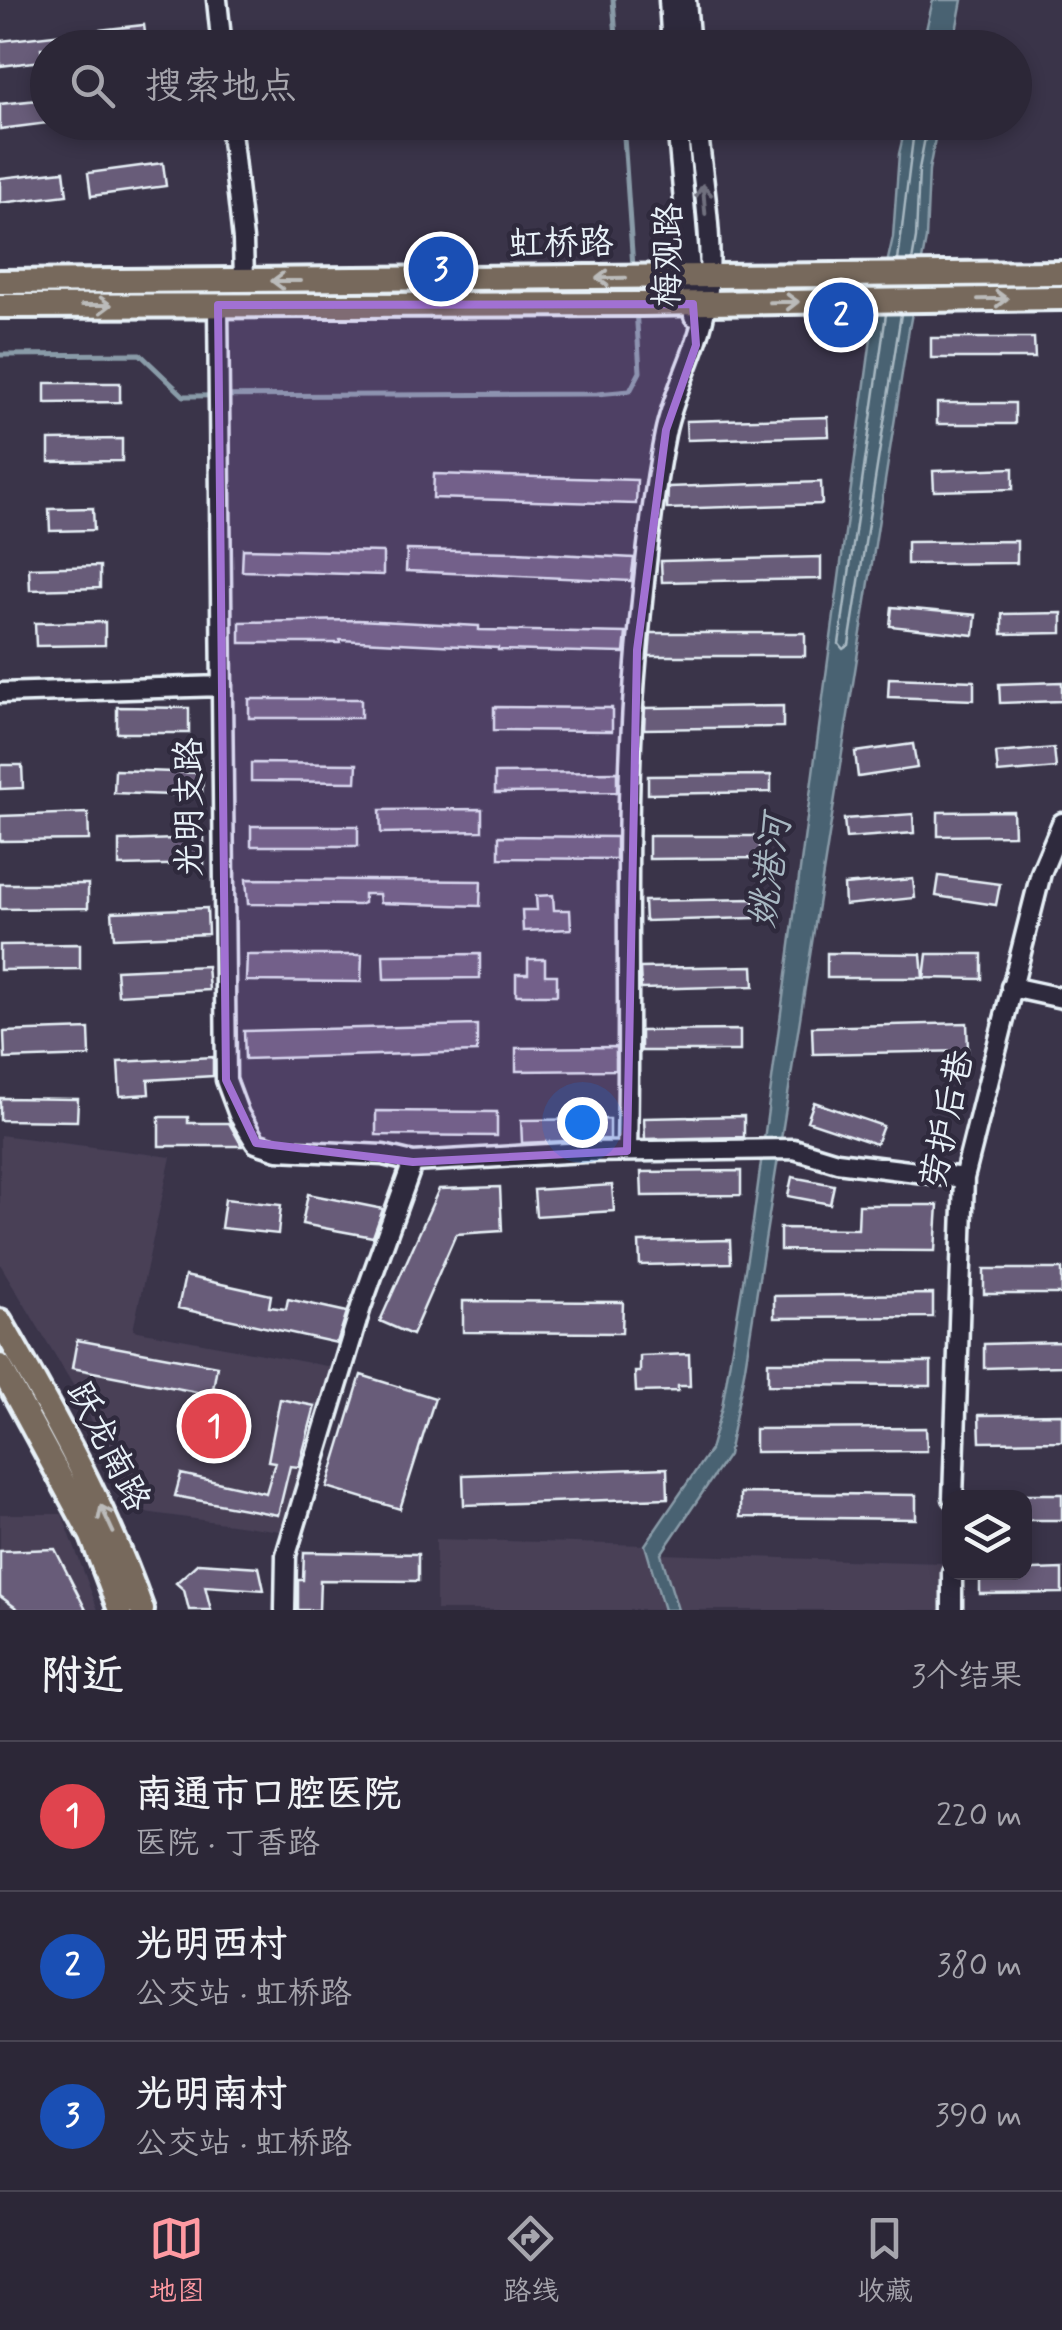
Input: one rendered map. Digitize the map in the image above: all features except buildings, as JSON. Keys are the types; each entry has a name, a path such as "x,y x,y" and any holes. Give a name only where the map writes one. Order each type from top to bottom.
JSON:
{"main road":[{"name":"虹桥路","path":"0,282 1062,273"},
{"name":"虹桥路","path":"0,306 1062,298"},
{"name":"跃龙南路","path":"0,1321 47,1402 110,1526 142,1610"},
{"name":"跃龙南路","path":"0,1366 92,1536 120,1610"}],"street":[{"path":"217,0 220,30"},
{"path":"668,0 670,30"},
{"path":"686,0 688,30"},
{"path":"232,140 244,281"},
{"name":"梅观路","path":"680,140 699,276"},
{"name":"梅观路","path":"627,1151 625,936 637,650 666,430 696,344 700,303 697,140"},
{"name":"光明支路","path":"218,305 226,1080 256,1143 278,1150 383,1156 413,1162 627,1151 794,1150 837,1162 964,1178"},
{"path":"0,692 222,686"},
{"name":"劳护后巷","path":"954,1490 964,1178 1040,873 1062,823"},
{"path":"1011,986 1062,998"},
{"path":"285,1610 286,1556 362,1307 413,1162"},
{"path":"952,1580 952,1610"}],"highlighted area":[{"path":"693,304 696,345 666,430 637,650 627,1151 413,1162 256,1143 226,1080 218,305"}],"shaded area":[{"path":"0,1135 171,1157 133,1330 348,1370 302,1534 130,1510 84,1403 0,1264"},
{"path":"0,1514 62,1514 98,1610 0,1610"},
{"path":"436,1539 645,1545 664,1610 436,1610"},
{"path":"661,1554 942,1563 943,1610 678,1610"}],"water":[{"path":"933,0 962,0 956,30 926,30"},
{"path":"902,140 935,140 929,170 926,239 745,1367 728,1455 661,1554 678,1610 664,1610 645,1545 710,1450 722,1407 753,1222 872,331 893,237"}],"waterway":[{"path":"613,0 616,30"},
{"path":"624,140 633,267"},
{"path":"0,355 140,354 184,396 597,394 630,391 640,372 636,308"}],"place":[{"name":"光明南村","path":"441,269"},
{"name":"光明西村","path":"841,315"},
{"name":"南通市口腔医院","path":"214,1426"}],"water label":[{"name":"姚港河","path":"771,872"}]}
